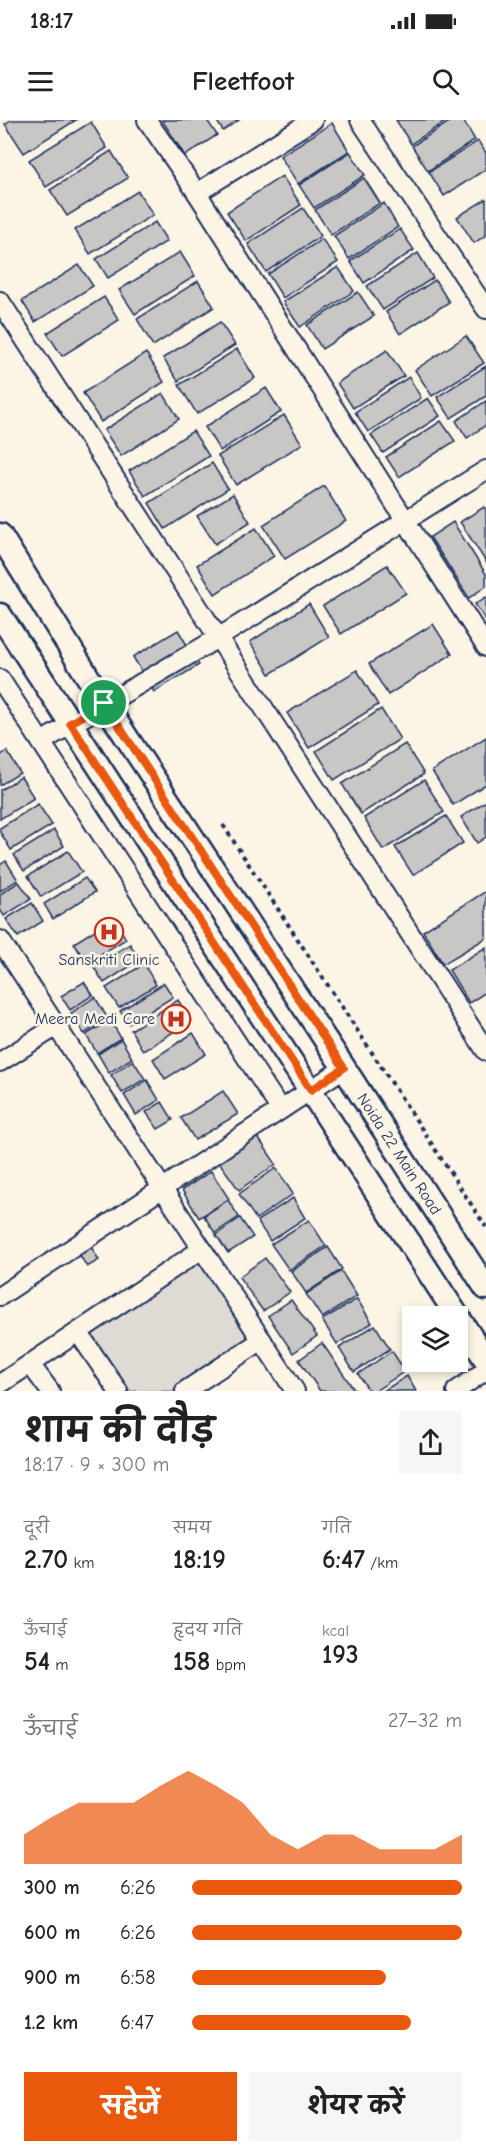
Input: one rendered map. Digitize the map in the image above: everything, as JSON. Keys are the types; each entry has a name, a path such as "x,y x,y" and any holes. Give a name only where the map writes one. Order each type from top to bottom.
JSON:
{"street":[{"path":"147,120 197,193 486,647"},
{"path":"197,193 313,120"},
{"path":"360,120 486,309"},
{"path":"0,301 486,1051"},
{"path":"41,742 218,638 486,470"},
{"name":"Noida 22 Main Road","path":"0,535 104,703 486,1288"},
{"path":"0,615 486,1360"},
{"path":"0,679 280,1109"},
{"path":"0,940 295,1391"},
{"path":"0,1062 57,1026"},
{"path":"0,1296 344,1068"},
{"path":"0,1384 202,1249"},
{"path":"78,1332 118,1391"},
{"path":"185,1391 262,1340"},
{"path":"30,1364 50,1391"},
{"path":"456,1391 486,1370"}],"path":[{"path":"223,825 486,1227"}],"shaded area":[{"path":"197,1259 251,1340 175,1391 130,1391 90,1332"}],"building":[{"path":"11,120 76,120 24,153 5,124"},
{"path":"162,120 207,120 217,135 185,156"},
{"path":"216,120 239,120 223,131"},
{"path":"396,120 448,120 411,144"},
{"path":"452,120 463,120 475,140 428,171 412,146"},
{"path":"91,122 107,148 46,187 29,160"},
{"path":"332,123 349,151 298,184 280,156"},
{"path":"478,141 486,153 486,169 444,196 429,172"},
{"path":"111,151 128,178 67,216 50,190"},
{"path":"350,152 365,175 314,208 299,185"},
{"path":"282,176 301,205 246,241 227,212"},
{"path":"364,178 380,203 331,235 315,210"},
{"path":"138,191 153,215 90,254 75,230"},
{"path":"486,199 486,235 474,243 457,217"},
{"path":"384,203 398,227 349,259 334,236"},
{"path":"303,208 321,236 266,272 248,244"},
{"path":"155,222 167,241 108,278 96,259"},
{"path":"400,229 414,250 364,283 350,261"},
{"path":"322,239 338,262 283,298 268,274"},
{"path":"180,252 195,276 135,314 119,290"},
{"path":"418,253 433,278 383,310 367,286"},
{"path":"79,265 93,286 35,322 22,301"},
{"path":"338,267 354,291 300,327 283,302"},
{"path":"435,280 449,302 400,334 386,312"},
{"path":"198,281 214,307 153,346 137,319"},
{"path":"358,292 374,316 322,349 307,325"},
{"path":"104,297 119,320 62,356 47,333"},
{"path":"220,322 235,345 178,381 163,358"},
{"path":"466,336 484,363 432,396 415,370"},
{"path":"237,349 255,378 197,414 179,385"},
{"path":"387,350 404,376 353,408 337,383"},
{"path":"146,353 164,382 101,422 83,393"},
{"path":"486,366 486,396 451,418 437,397"},
{"path":"409,377 421,398 368,432 355,412"},
{"path":"266,388 281,412 220,451 205,427"},
{"path":"163,393 179,419 121,456 104,430"},
{"path":"428,398 440,416 383,453 371,435"},
{"path":"486,401 486,425 467,438 456,421"},
{"path":"284,415 302,444 236,485 218,456"},
{"path":"441,421 455,441 399,477 386,457"},
{"path":"193,431 209,456 145,496 129,471"},
{"path":"212,463 228,489 165,529 149,503"},
{"path":"324,486 346,521 285,559 263,525"},
{"path":"233,494 250,522 215,544 197,516"},
{"path":"484,507 486,510 486,562 460,522"},
{"path":"453,522 486,574 486,586 469,598 430,537"},
{"path":"256,528 274,556 215,594 197,565"},
{"path":"387,565 406,593 341,634 323,606"},
{"path":"486,597 486,621 475,604"},
{"path":"309,604 329,637 270,674 250,642"},
{"path":"433,624 452,654 388,695 369,664"},
{"path":"178,630 199,665 154,692 133,657"},
{"path":"357,670 378,705 309,748 287,713"},
{"path":"381,709 400,739 334,780 316,751"},
{"path":"486,737 486,784 453,805 432,771"},
{"path":"405,744 424,774 361,814 342,784"},
{"path":"7,751 20,773 0,785 0,756"},
{"path":"21,777 34,798 0,819 0,790"},
{"path":"424,780 444,812 383,850 364,818"},
{"path":"486,801 486,837 477,843 461,817"},
{"path":"38,804 52,825 11,850 0,828"},
{"path":"446,816 463,843 413,875 395,847"},
{"path":"54,830 64,846 24,871 14,855"},
{"path":"68,851 82,872 41,897 28,876"},
{"path":"6,861 18,880 0,891 0,865"},
{"path":"85,878 95,892 53,919 44,904"},
{"path":"19,882 31,899 4,916 0,909 0,894"},
{"path":"486,891 486,938 443,964 423,931"},
{"path":"32,903 43,921 18,937 6,919"},
{"path":"114,918 126,939 86,963 74,943"},
{"path":"130,944 140,960 104,983 93,966"},
{"path":"486,947 486,992 469,1003 449,970"},
{"path":"144,964 156,985 119,1008 106,988"},
{"path":"84,982 93,995 70,1010 61,996"},
{"path":"164,983 173,997 129,1024 120,1011"},
{"path":"95,997 108,1019 84,1034 71,1013"},
{"path":"178,1000 191,1021 143,1051 131,1030"},
{"path":"110,1020 121,1038 97,1053 86,1035"},
{"path":"193,1033 206,1054 165,1079 153,1059"},
{"path":"121,1039 132,1058 109,1073 98,1054"},
{"path":"133,1060 145,1079 122,1093 111,1075"},
{"path":"147,1080 159,1100 136,1115 124,1095"},
{"path":"223,1091 238,1114 195,1140 181,1118"},
{"path":"162,1102 173,1120 158,1129 146,1112"},
{"path":"257,1136 276,1164 239,1190 219,1162"},
{"path":"276,1168 293,1194 256,1219 239,1194"},
{"path":"211,1171 229,1199 199,1218 182,1190"},
{"path":"293,1198 305,1218 270,1241 257,1221"},
{"path":"228,1200 239,1217 215,1233 204,1216"},
{"path":"240,1218 253,1237 228,1253 216,1235"},
{"path":"309,1220 326,1246 289,1270 271,1244"},
{"path":"88,1242 99,1260 87,1267 76,1249"},
{"path":"328,1247 342,1269 306,1293 291,1271"},
{"path":"265,1258 290,1292 263,1311 239,1277"},
{"path":"341,1271 357,1296 322,1318 306,1294"},
{"path":"357,1299 372,1323 337,1344 322,1320"},
{"path":"291,1300 317,1336 293,1353 268,1316"},
{"path":"375,1325 390,1349 354,1372 339,1348"},
{"path":"322,1343 355,1391 320,1391 299,1360"},
{"path":"392,1351 404,1372 375,1391 369,1391 358,1374"},
{"path":"407,1376 416,1391 383,1391"}],"place":[{"name":"Sanskriti Clinic","path":"109,932"},
{"name":"Meera Medi Care","path":"176,1019"}],"route":[{"path":"104,703 344,1068 311,1090 70,723 104,703"}]}
